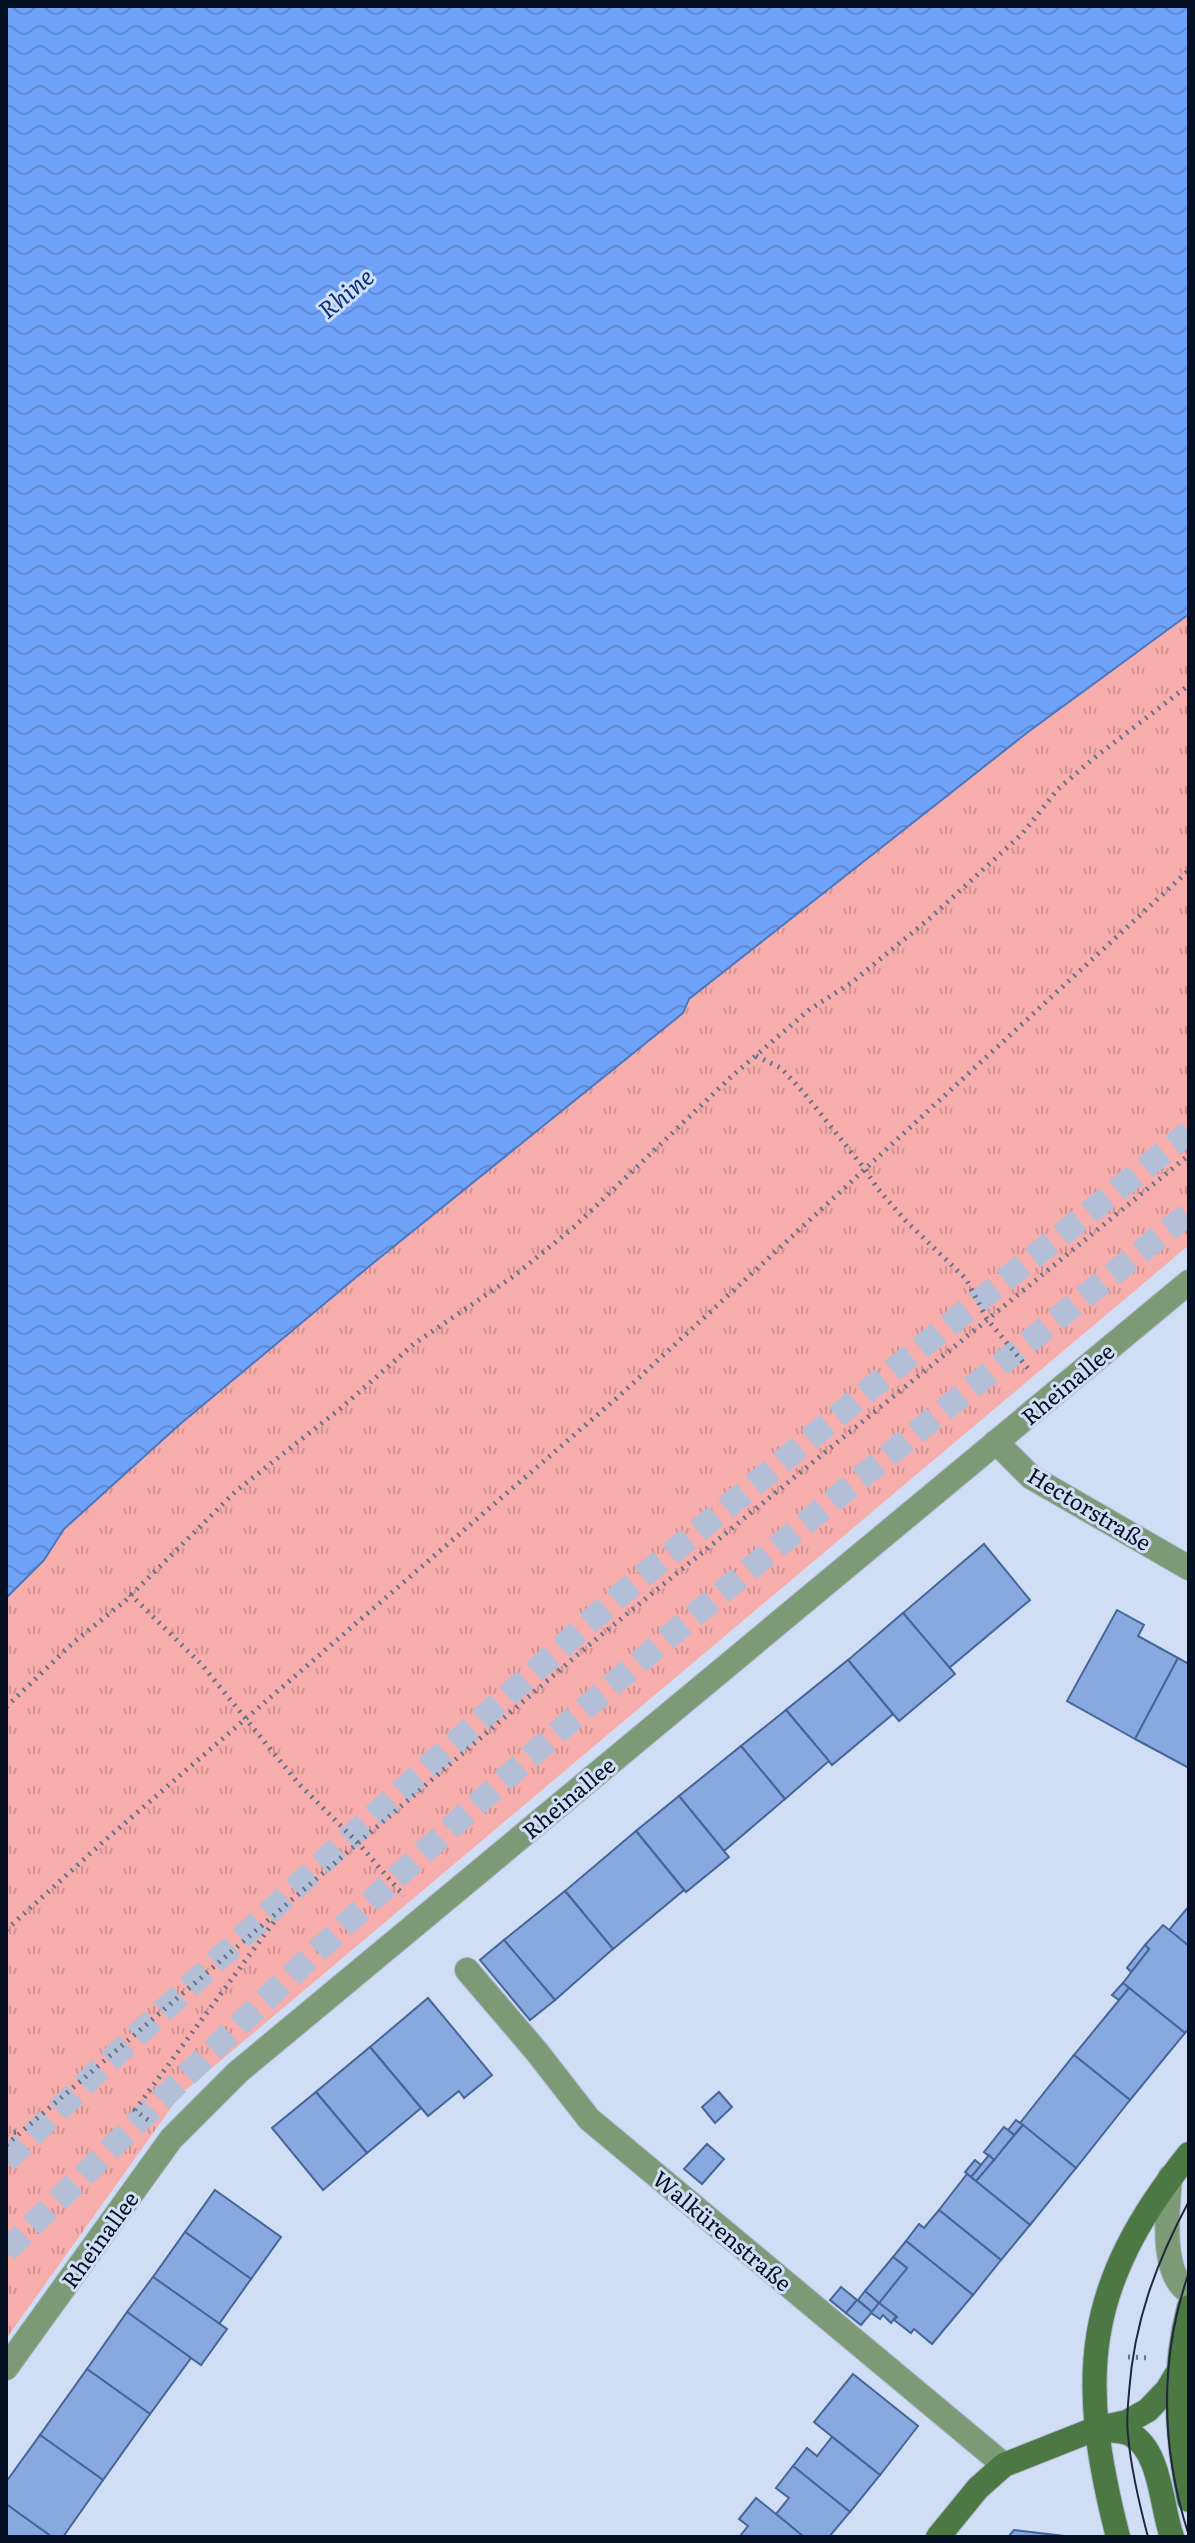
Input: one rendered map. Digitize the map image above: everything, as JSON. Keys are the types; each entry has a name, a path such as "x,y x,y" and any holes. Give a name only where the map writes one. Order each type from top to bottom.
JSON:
{"main road":[{"path":"1118,2537 1102,2476 1095,2429 1095,2358 1102,2312 1129,2242 1170,2177 1189,2154"},
{"path":"1189,2307 1178,2365 1180,2455 1189,2500"},
{"path":"938,2537 978,2488 1004,2465 1095,2429 1127,2422 1148,2410 1167,2390 1178,2365"},
{"path":"1095,2429 1127,2432 1140,2441 1152,2457 1172,2537"}],"street":[{"name":"Rheinallee","path":"6,2368 171,2139 238,2072 1189,1282"},
{"name":"Hectorstraße","path":"996,1442 1031,1477 1189,1568"},
{"name":"Walkürenstraße","path":"467,1970 589,2119 1004,2465"},
{"path":"1170,2177 1167,2241 1174,2270 1183,2289 1189,2292"}],"path":[{"path":"6,1707 74,1642 124,1602 236,1491 341,1408 415,1343 514,1276 574,1227 809,1010 851,983 929,919 1022,834 1058,789 1189,685"},
{"path":"6,1930 618,1397 1189,870"},
{"path":"756,1056 781,1068 905,1220 966,1279 987,1319 1052,1396"},
{"path":"6,2145 589,1645 1189,1155"},
{"path":"130,1594 202,1665 298,1783 359,1844 422,1918"},
{"path":"171,2139 135,2110 281,1911"},
{"path":"6,2134 24,2130"},
{"path":"1095,2358 1178,2365"}],"green space":[{"path":"1189,614 1189,1245 181,2094 6,2339 6,1598 44,1560 64,1529 179,1425 372,1264 683,1013 689,999 1028,732"}],"water":[{"name":"Rhine","path":"6,6 1189,6 1189,614 1028,732 689,999 683,1013 372,1264 179,1425 64,1529 44,1560 6,1598"}],"building":[{"path":"984,1544 1030,1600 949,1668 903,1613"},
{"path":"1117,1610 1144,1625 1138,1636 1178,1658 1135,1739 1067,1701"},
{"path":"903,1613 955,1674 899,1721 848,1660"},
{"path":"1178,1658 1189,1664 1189,1768 1135,1739"},
{"path":"848,1660 893,1714 832,1765 786,1710"},
{"path":"786,1710 829,1761 785,1799 741,1746"},
{"path":"741,1746 785,1799 724,1851 679,1796"},
{"path":"679,1796 729,1857 686,1892 636,1831"},
{"path":"636,1831 684,1890 613,1949 565,1891"},
{"path":"565,1891 613,1949 555,2000 504,1940"},
{"path":"1189,1906 1189,1946 1169,1930"},
{"path":"1163,1925 1189,1946 1189,2028 1185,2033 1123,1983 1149,1949 1145,1945"},
{"path":"504,1940 555,2000 530,2020 480,1960"},
{"path":"1145,1945 1149,1949 1131,1972 1127,1968"},
{"path":"1123,1983 1129,1988 1119,2000 1112,1995"},
{"path":"1129,1988 1185,2033 1130,2100 1074,2055"},
{"path":"428,1998 492,2075 464,2098 459,2091 428,2116 370,2047"},
{"path":"370,2047 421,2108 367,2153 316,2092"},
{"path":"1074,2055 1130,2100 1076,2168 1020,2123"},
{"path":"316,2092 367,2153 323,2190 272,2128"},
{"path":"719,2092 732,2107 715,2123 702,2107"},
{"path":"1016,2120 1023,2125 1014,2135 1008,2130"},
{"path":"1023,2125 1076,2168 1030,2225 976,2181"},
{"path":"1004,2127 1014,2135 994,2160 984,2152"},
{"path":"707,2144 724,2159 702,2184 684,2169"},
{"path":"989,2155 994,2160 976,2181 971,2177"},
{"path":"975,2160 981,2165 971,2177 965,2172"},
{"path":"967,2174 1030,2225 1001,2260 939,2210"},
{"path":"215,2190 281,2237 251,2279 185,2232"},
{"path":"939,2210 1001,2260 973,2295 906,2241 919,2224 924,2228"},
{"path":"185,2232 251,2279 219,2324 153,2277"},
{"path":"906,2241 973,2295 932,2344 914,2329 911,2333 894,2320 897,2317 879,2303 907,2268 893,2257"},
{"path":"893,2257 907,2268 879,2303 865,2291"},
{"path":"153,2277 227,2329 201,2365 127,2312"},
{"path":"841,2287 857,2300 846,2313 830,2300"},
{"path":"865,2291 879,2303 872,2312 858,2300"},
{"path":"857,2300 872,2312 861,2325 846,2313"},
{"path":"879,2303 896,2316 891,2323 883,2315 880,2319 871,2313"},
{"path":"127,2312 191,2358 150,2414 87,2369"},
{"path":"87,2369 150,2414 103,2480 40,2435"},
{"path":"853,2374 918,2426 880,2475 814,2422"},
{"path":"40,2435 103,2480 63,2537 52,2537 6,2504 6,2482"},
{"path":"832,2437 880,2475 850,2512 793,2466 807,2448 817,2456"},
{"path":"793,2466 850,2512 829,2537 804,2537 776,2514 789,2498 776,2488"},
{"path":"756,2498 804,2537 740,2536 748,2526 739,2519"},
{"path":"6,2504 52,2537 6,2537"},
{"path":"1014,2530 1073,2537 1008,2537"}],"tunnel":[{"path":"6,2161 98,2071 363,1825 615,1599 1189,1132"},
{"path":"6,2251 305,1963 535,1752 827,1505 1189,1213"}],"tram line":[{"path":"1148,2537 1133,2474 1127,2430 1132,2366 1148,2294 1166,2247 1189,2201"},
{"path":"1189,2272 1172,2338 1167,2404 1173,2470 1189,2536"}]}
